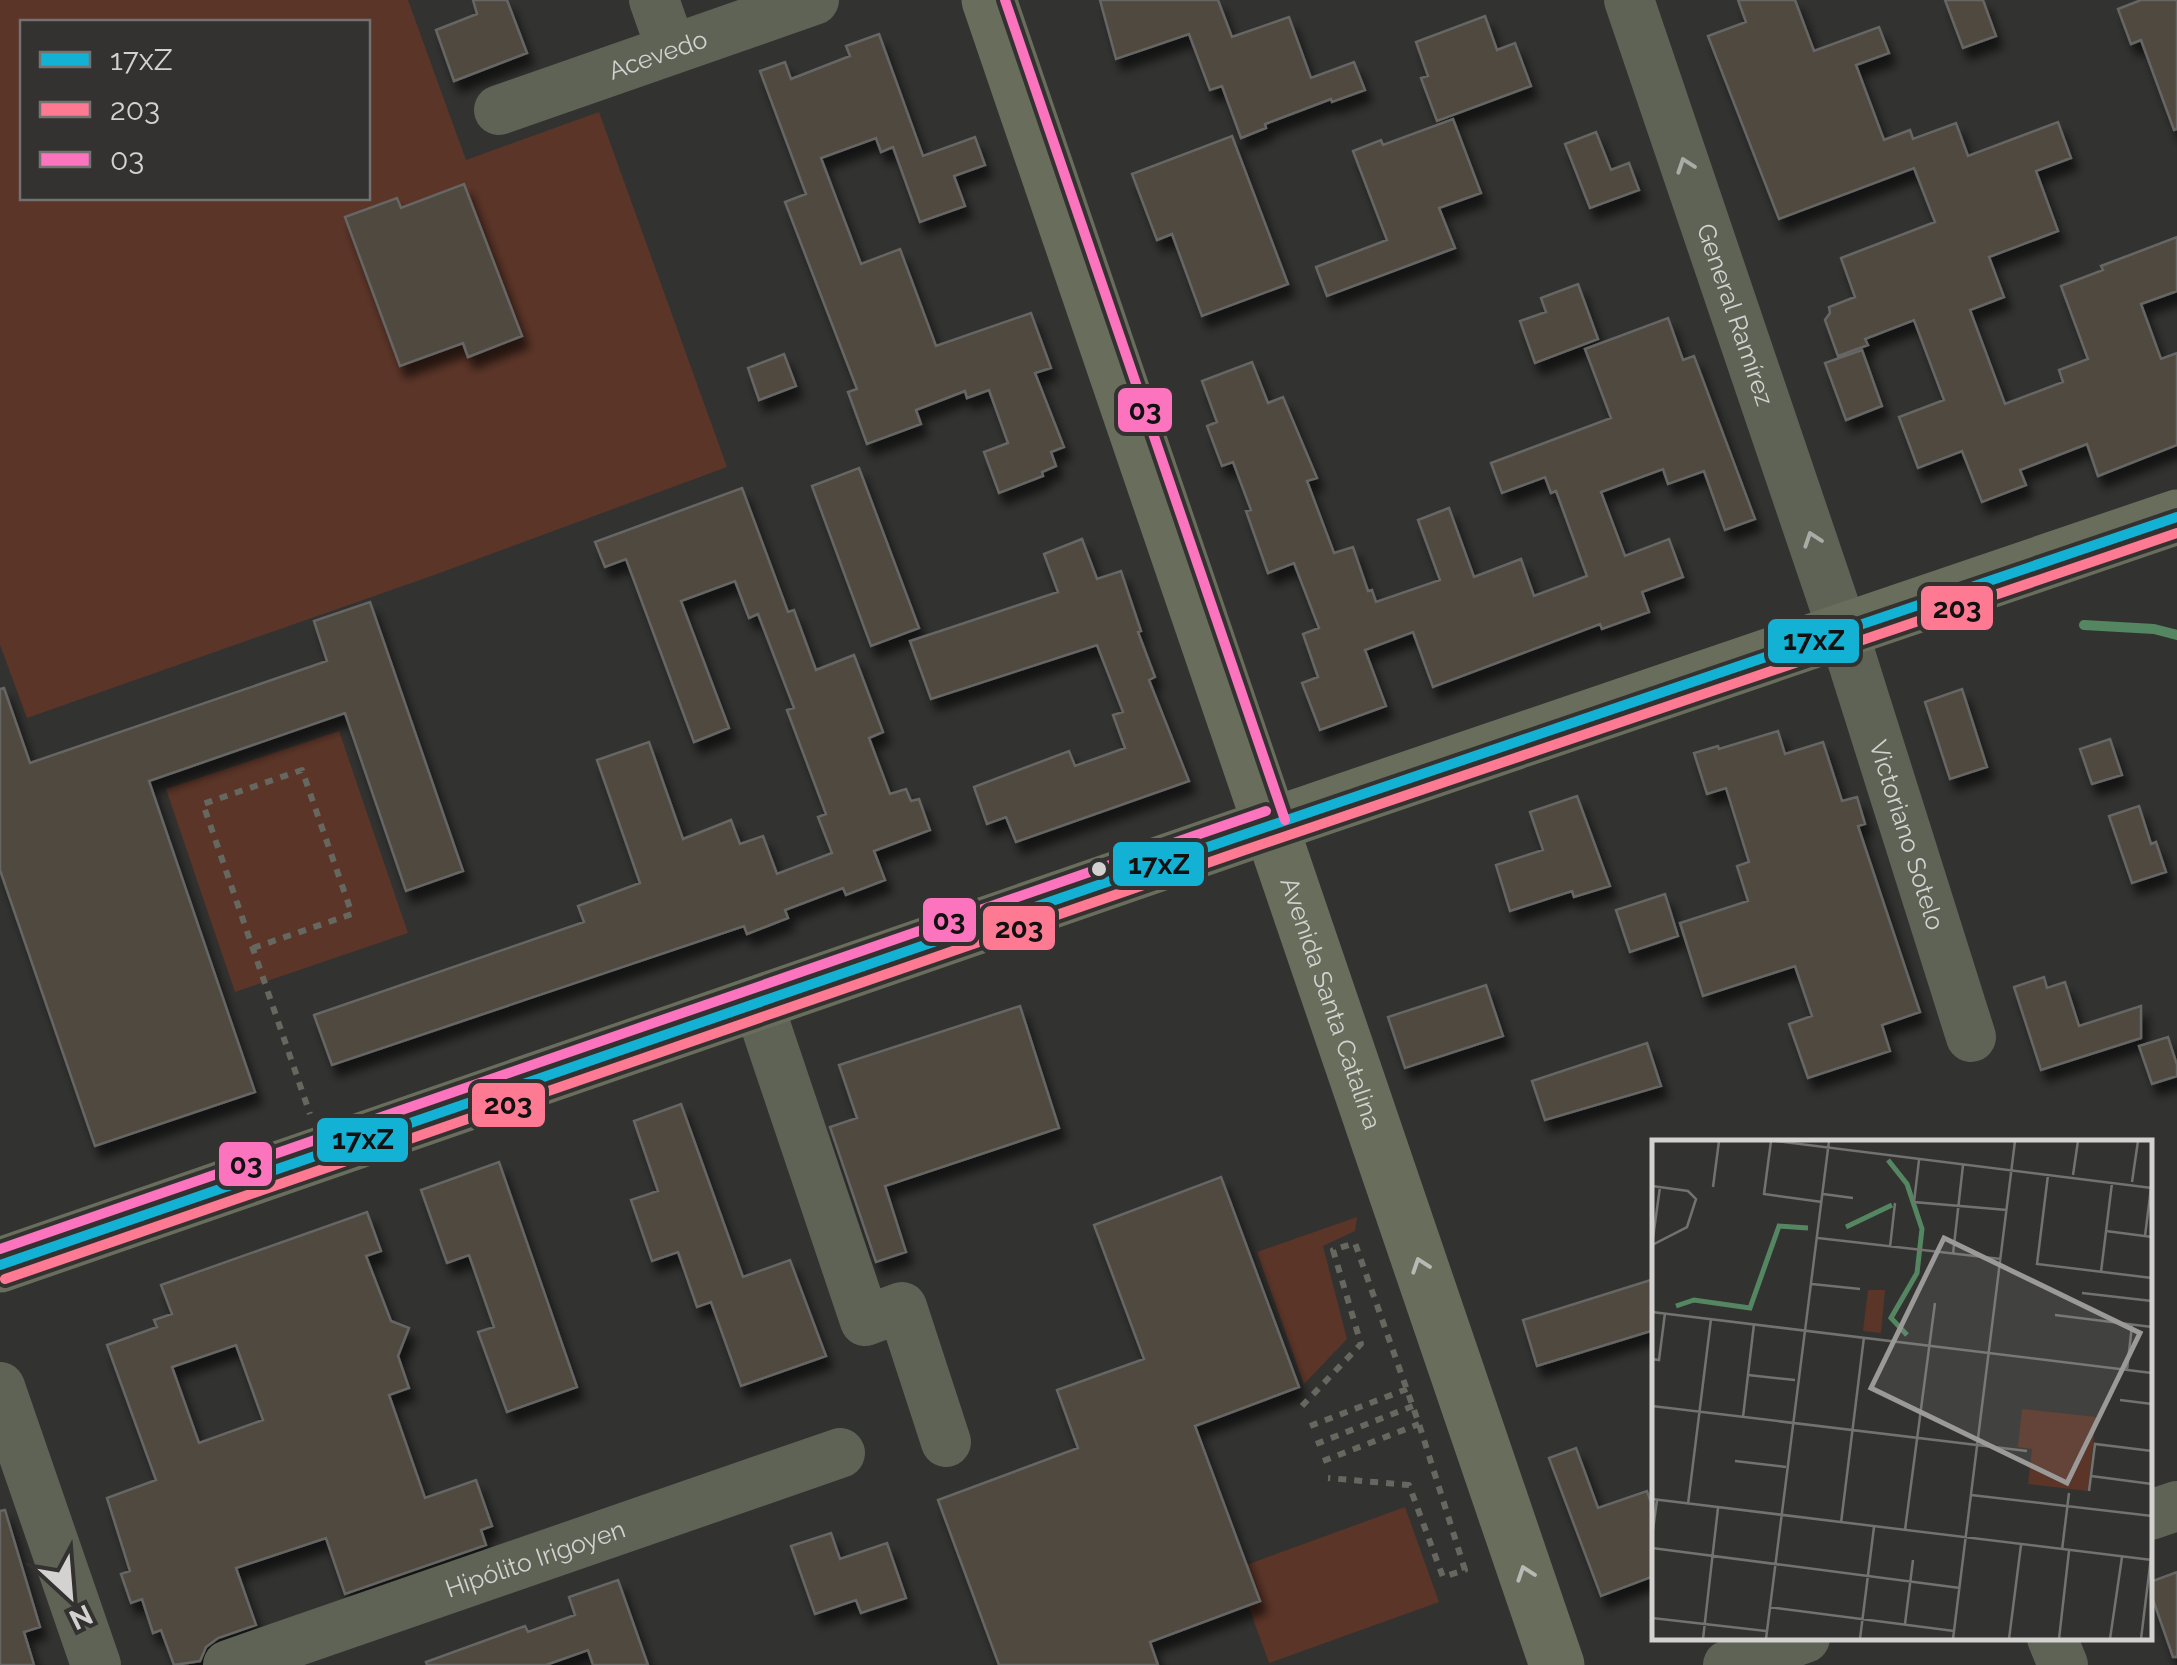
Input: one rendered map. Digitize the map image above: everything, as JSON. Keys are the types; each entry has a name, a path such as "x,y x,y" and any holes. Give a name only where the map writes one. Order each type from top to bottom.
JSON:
{"main road":[{"name":"Avenida Santa Catalina","path":"988,0 1557,1665"},
{"path":"0,1265 2177,516"}],"street":[{"path":"654,0 671,48"},
{"name":"Acevedo","path":"499,110 814,0"},
{"name":"General Ramírez","path":"1630,0 1843,631"},
{"name":"Victoriano Sotelo","path":"1843,631 1971,1037"},
{"path":"758,1002 865,1321 902,1307 946,1442"},
{"path":"0,1387 96,1665"},
{"name":"Hipólito Irigoyen","path":"228,1665 840,1453"},
{"path":"2152,1515 2177,1506"},
{"path":"1728,1665 1799,1640"},
{"path":"2053,1640 2063,1665"}],"path":[{"path":"253,948 352,914 302,770 203,804 302,1092"},
{"path":"1302,1406 1361,1344 1333,1250 1354,1243 1419,1424 1465,1570 1443,1577 1409,1484 1328,1478"},
{"path":"1310,1426 1407,1389"},
{"path":"1316,1444 1412,1406"},
{"path":"1322,1461 1419,1424"}],"shaded area":[{"path":"0,0 408,0 466,160 599,112 727,467 27,718 0,645"},
{"path":"339,731 408,933 235,992 166,789"},
{"path":"1357,1217 1355,1231 1323,1246 1347,1339 1304,1384 1257,1252"},
{"path":"1405,1507 1439,1602 1269,1663 1248,1605 1260,1601 1246,1565"}],"building":[{"path":"473,0 507,0 527,53 454,81 436,30 477,14"},
{"path":"1100,0 1218,0 1232,37 1289,17 1311,78 1354,62 1365,90 1265,124 1266,128 1241,138 1222,86 1210,90 1189,34 1116,59"},
{"path":"1738,0 1795,0 1814,51 1879,27 1889,53 1856,65 1884,140 1910,130 1913,139 1956,123 1968,156 2058,122 2071,158 2036,171 2058,231 1989,257 2004,297 1970,310 2005,404 2063,382 2059,370 2088,359 2061,286 2177,237 2177,291 2141,304 2161,359 2177,353 2177,445 2098,476 2087,444 2020,470 2026,485 1982,502 1962,451 1918,468 1899,417 1944,400 1914,320 1865,339 1868,345 1838,356 1825,320 1829,307 1855,297 1841,258 1935,222 1914,168 1779,219 1708,36 1746,22"},
{"path":"1945,0 1983,0 1996,36 1963,48"},
{"path":"2141,0 2177,0 2174,130 2141,40 2131,44 2118,9"},
{"path":"1485,16 1497,50 1515,43 1531,86 1437,121 1421,78 1428,76 1416,42"},
{"path":"879,34 923,156 975,137 985,165 954,176 965,206 920,222 893,147 881,152 876,138 821,158 861,264 900,249 936,346 1031,313 1051,368 1035,373 1064,447 1051,452 1056,466 1042,472 1043,476 999,493 984,452 1008,443 989,390 967,398 965,391 916,410 921,424 867,444 848,392 857,389 785,202 806,194 760,71 785,62 791,79 850,56 846,46"},
{"path":"1453,119 1481,193 1439,208 1455,248 1327,296 1316,267 1387,240 1353,151 1381,140 1383,145"},
{"path":"1596,132 1611,170 1629,163 1639,190 1590,208 1565,144"},
{"path":"1232,136 1288,284 1202,316 1172,234 1157,240 1132,174"},
{"path":"464,184 522,336 468,357 463,343 400,366 345,217 397,198 401,208"},
{"path":"1578,284 1598,339 1535,363 1520,321 1546,312 1541,298"},
{"path":"1668,318 1683,360 1694,356 1755,519 1725,530 1704,471 1668,484 1663,469 1601,492 1625,556 1669,539 1683,577 1642,592 1649,612 1602,629 1600,624 1433,687 1413,632 1365,650 1386,706 1320,730 1302,683 1318,677 1303,634 1319,628 1294,563 1268,573 1233,462 1222,466 1207,426 1217,422 1202,381 1252,362 1268,403 1283,397 1317,478 1307,481 1334,553 1353,547 1368,591 1372,590 1376,602 1440,580 1418,520 1449,508 1474,577 1521,559 1534,596 1587,576 1556,491 1551,493 1545,477 1502,493 1491,463 1611,418 1585,349"},
{"path":"1862,350 1882,406 1846,420 1825,363"},
{"path":"784,354 796,386 759,400 748,368"},
{"path":"859,468 919,628 871,646 812,486"},
{"path":"742,488 788,612 794,610 816,670 854,655 883,732 869,738 890,794 906,789 911,801 919,799 930,830 874,851 885,880 846,895 843,888 785,910 788,918 747,934 744,926 332,1065 314,1015 584,922 578,906 640,883 597,760 649,742 683,839 731,820 740,844 763,836 777,874 832,853 818,817 826,814 787,710 794,708 758,614 749,618 735,581 681,601 729,728 694,742 626,559 605,567 595,542"},
{"path":"1082,539 1097,579 1121,571 1155,677 1149,680 1189,781 1016,842 1006,817 987,824 974,787 1069,751 1075,766 1125,748 1113,715 1123,712 1097,645 931,699 910,641 1058,592 1044,554"},
{"path":"370,602 463,871 406,891 345,713 149,781 255,1092 95,1146 0,870 0,689 4,688 30,763 327,661 314,621"},
{"path":"1962,689 1987,767 1950,779 1925,702"},
{"path":"1778,731 1785,754 1823,742 1842,801 1857,797 1865,824 1858,826 1920,1012 1882,1025 1890,1051 1808,1078 1789,1024 1812,1016 1795,966 1703,996 1680,923 1748,901 1737,866 1749,862 1726,788 1707,794 1694,753"},
{"path":"2110,739 2122,775 2092,784 2080,749"},
{"path":"1577,796 1610,886 1574,897 1572,891 1510,911 1496,865 1543,850 1530,812"},
{"path":"2139,806 2151,844 2156,842 2166,872 2132,883 2109,816"},
{"path":"1665,894 1678,936 1630,952 1616,910"},
{"path":"2044,977 2047,988 2065,982 2079,1026 2141,1006 2141,1038 2041,1070 2014,987"},
{"path":"1486,985 1503,1036 1405,1068 1388,1017"},
{"path":"1020,1006 1059,1128 885,1186 906,1252 876,1262 830,1127 857,1118 839,1065"},
{"path":"2168,1037 2177,1076 2152,1084 2139,1046"},
{"path":"1647,1043 1661,1086 1545,1120 1532,1081"},
{"path":"681,1104 743,1277 790,1260 826,1356 741,1386 711,1302 697,1307 678,1252 652,1261 631,1200 658,1191 634,1121"},
{"path":"499,1162 577,1387 507,1412 478,1332 494,1327 469,1255 447,1263 421,1190"},
{"path":"1221,1177 1299,1387 1195,1426 1260,1601 1150,1642 1158,1665 999,1665 938,1500 1078,1448 1057,1390 1144,1359 1094,1225"},
{"path":"367,1212 381,1251 366,1256 391,1321 409,1328 398,1356 409,1388 389,1395 425,1498 476,1480 492,1526 481,1530 486,1545 345,1594 326,1538 236,1568 256,1625 218,1638 206,1647 200,1661 174,1665 161,1630 153,1633 142,1599 131,1603 121,1574 130,1571 107,1498 156,1480 107,1345 157,1327 154,1320 172,1314 161,1285","holes":["236,1345 263,1420 199,1443 172,1367"]},
{"path":"1652,1280 1652,1331 1537,1366 1523,1320"},
{"path":"1576,1448 1598,1508 1647,1491 1652,1505 1652,1577 1601,1596 1549,1458"},
{"path":"5,1510 40,1627 24,1632 34,1665 0,1665 0,1511"},
{"path":"831,1533 840,1559 887,1543 906,1598 861,1613 856,1600 815,1614 791,1546"},
{"path":"2177,1572 2177,1657 2173,1657 2152,1597 2152,1581"},
{"path":"618,1580 648,1665 593,1665 588,1650 546,1665 427,1665 426,1662 525,1626 528,1632 575,1615 569,1597"}],"waterway":[{"path":"2084,625 2154,629 2177,635"}],"transit line":[{"name":"03","path":"1005,0 1285,820"},
{"name":"17xZ","path":"0,1265 2177,517"},
{"name":"203","path":"5,1279 2177,533"},
{"name":"03","path":"0,1249 1266,811"}]}
